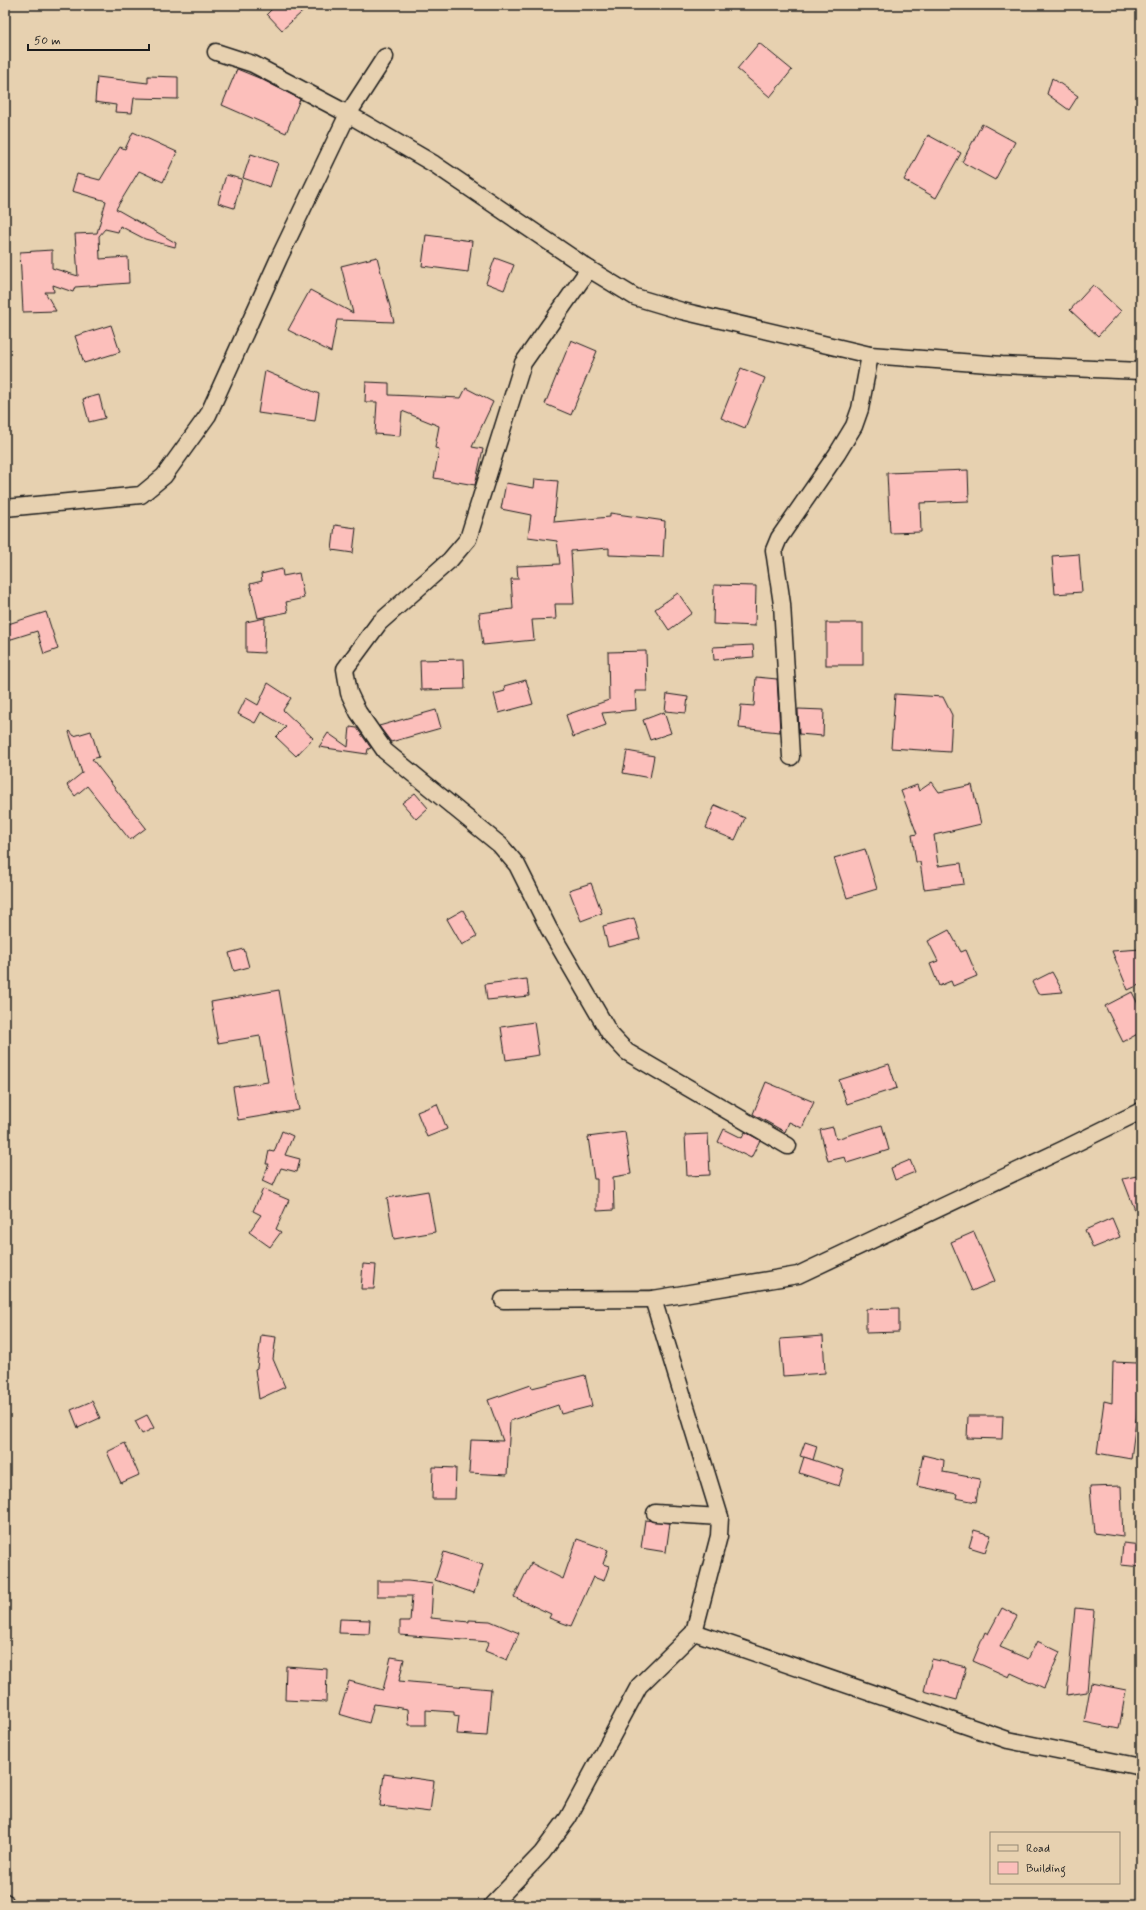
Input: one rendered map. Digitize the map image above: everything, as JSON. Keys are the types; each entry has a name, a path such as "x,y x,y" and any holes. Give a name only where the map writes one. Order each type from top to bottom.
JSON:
{"street":[{"path":"216,52 253,64 348,114 434,164 589,269 635,297 682,311 870,355 1002,365 1141,370"},
{"path":"5,508 141,495 164,476 208,415 279,258 348,114 385,57"},
{"path":"589,269 523,362 468,539 450,560 379,623 345,669 349,693 358,712 385,751 500,845 517,865 548,929 610,1034 627,1052 788,1146"},
{"path":"791,757 782,604 774,550 778,538 837,454 854,426 860,409 870,355"},
{"path":"503,1300 654,1299 798,1275 1141,1111"},
{"path":"492,1905 542,1853 568,1818 639,1686 694,1632 719,1536 720,1517 654,1299"},
{"path":"655,1513 720,1517"},
{"path":"694,1632 1008,1740 1141,1767"}],"building":[{"path":"276,5 310,5 282,30 267,14"},
{"path":"759,43 792,70 770,97 737,69"},
{"path":"237,69 259,78 300,99 286,133 222,105"},
{"path":"148,76 178,77 178,99 134,98 132,113 115,112 116,105 95,102 97,77 148,83"},
{"path":"1052,78 1078,96 1069,110 1047,94"},
{"path":"982,124 1015,142 995,180 962,162"},
{"path":"133,132 177,152 163,182 139,171 116,209 176,243 175,247 145,239 120,226 118,232 105,229 99,236 100,259 128,257 129,283 75,287 73,292 53,285 54,292 45,292 56,311 23,312 20,252 52,250 52,268 78,276 75,234 97,233 106,201 72,191 77,174 100,180 120,147 125,149"},
{"path":"928,135 961,153 936,198 904,180"},
{"path":"251,154 278,163 270,187 243,178"},
{"path":"226,175 242,179 234,208 218,203"},
{"path":"426,235 472,241 468,272 422,266"},
{"path":"377,257 394,322 337,320 331,352 288,330 310,290 353,313 341,266"},
{"path":"495,258 514,265 504,290 486,283"},
{"path":"1093,285 1121,311 1098,336 1070,310"},
{"path":"111,325 120,352 84,363 75,336"},
{"path":"571,340 597,351 571,415 545,404"},
{"path":"741,368 765,378 745,428 721,418"},
{"path":"265,371 319,394 315,421 258,413"},
{"path":"366,382 389,383 389,395 461,398 466,388 493,402 472,447 483,449 475,485 434,478 439,449 435,448 439,426 402,411 400,436 375,434 377,402 365,402"},
{"path":"99,395 105,418 89,422 83,399"},
{"path":"968,470 969,501 920,503 921,532 890,533 887,473"},
{"path":"535,479 558,481 554,522 610,517 610,513 665,521 663,557 609,555 609,548 571,551 574,604 555,604 556,619 532,620 534,640 483,645 479,613 513,609 511,579 518,579 517,566 560,564 557,541 528,537 531,515 501,509 506,483 534,488"},
{"path":"335,525 356,528 353,553 332,550"},
{"path":"1079,554 1082,592 1055,594 1052,556"},
{"path":"282,569 283,576 299,573 304,598 286,602 288,612 258,618 250,584 262,581 261,574"},
{"path":"714,585 756,586 755,626 713,624"},
{"path":"678,593 692,613 669,630 655,609"},
{"path":"46,612 58,649 44,654 37,631 5,641 5,625"},
{"path":"265,618 264,653 246,652 246,622"},
{"path":"826,623 863,623 863,665 826,665"},
{"path":"753,645 754,657 714,660 713,647"},
{"path":"646,651 647,691 635,691 636,710 602,713 606,725 573,737 566,715 609,700 608,652"},
{"path":"464,659 465,689 421,690 420,660"},
{"path":"756,677 777,679 780,732 739,728 741,705 754,706"},
{"path":"526,680 533,704 499,713 494,694 505,691 504,686"},
{"path":"268,683 291,698 283,710 313,738 296,756 276,737 286,727 261,712 255,723 238,714 246,698 258,705"},
{"path":"667,694 688,697 686,713 665,711"},
{"path":"895,694 943,697 952,715 950,752 891,748"},
{"path":"798,709 824,710 823,736 799,734"},
{"path":"436,710 441,728 391,742 379,726"},
{"path":"664,712 671,733 650,740 643,720"},
{"path":"350,727 357,728 371,748 368,749 367,754 319,747 328,733 348,747"},
{"path":"70,731 74,736 91,731 99,757 92,759 146,828 130,840 87,786 75,796 67,785 82,773 69,732"},
{"path":"627,751 654,756 650,778 623,773"},
{"path":"932,782 939,792 972,785 981,824 934,835 938,866 961,863 964,884 924,889 920,862 916,862 912,835 917,834 901,791 917,785 919,791"},
{"path":"415,793 428,808 416,819 402,803"},
{"path":"715,805 745,818 735,840 706,828"},
{"path":"865,849 877,889 847,898 834,858"},
{"path":"591,883 602,913 581,921 569,890"},
{"path":"463,910 477,936 462,945 447,919"},
{"path":"634,918 640,939 608,947 603,926"},
{"path":"949,930 961,952 966,950 977,976 953,986 951,981 939,986 930,964 938,961 928,941"},
{"path":"244,949 249,967 234,971 229,953"},
{"path":"1141,949 1141,984 1128,990 1112,951"},
{"path":"1052,972 1063,992 1038,994 1032,982"},
{"path":"527,979 529,996 487,1000 485,984"},
{"path":"279,990 299,1110 238,1120 233,1087 268,1082 260,1036 218,1043 211,1002"},
{"path":"1132,992 1141,1010 1141,1032 1123,1042 1105,1006"},
{"path":"534,1022 539,1055 506,1060 501,1027"},
{"path":"889,1064 897,1088 847,1104 839,1080"},
{"path":"766,1082 814,1102 802,1128 789,1122 785,1132 753,1114"},
{"path":"437,1104 447,1129 427,1137 417,1112"},
{"path":"882,1125 889,1150 847,1163 845,1157 828,1161 820,1130 833,1127 836,1139"},
{"path":"724,1129 742,1138 745,1132 760,1140 751,1158 718,1142"},
{"path":"282,1131 293,1136 285,1155 300,1159 297,1172 281,1168 273,1186 262,1181 269,1164 266,1164 269,1151 274,1152"},
{"path":"625,1132 631,1174 613,1177 614,1210 597,1211 597,1179 594,1179 588,1137"},
{"path":"708,1134 710,1175 687,1176 685,1135"},
{"path":"910,1160 915,1172 895,1180 891,1168"},
{"path":"1141,1175 1141,1223 1140,1223 1123,1179"},
{"path":"263,1189 289,1200 276,1229 281,1232 270,1247 249,1232 261,1215 253,1211"},
{"path":"428,1191 435,1232 394,1239 387,1198"},
{"path":"1112,1218 1120,1237 1093,1248 1085,1230"},
{"path":"974,1232 995,1281 972,1291 951,1242"},
{"path":"363,1264 376,1265 374,1289 361,1289"},
{"path":"899,1308 899,1332 866,1333 866,1309"},
{"path":"261,1335 276,1337 273,1359 285,1387 259,1399 255,1369 257,1368"},
{"path":"823,1336 825,1373 783,1376 780,1339"},
{"path":"1113,1362 1137,1363 1138,1406 1131,1459 1097,1453 1104,1401 1112,1403"},
{"path":"585,1375 592,1406 561,1414 558,1405 510,1421 507,1475 469,1473 471,1440 503,1441 488,1400 531,1385 532,1388"},
{"path":"92,1401 100,1418 78,1428 71,1410"},
{"path":"147,1415 154,1428 142,1434 135,1421"},
{"path":"968,1416 1003,1416 1002,1439 967,1438"},
{"path":"805,1442 817,1446 813,1460 800,1456"},
{"path":"125,1443 139,1475 121,1483 107,1452"},
{"path":"923,1455 944,1460 943,1472 980,1479 976,1502 956,1498 957,1494 917,1486"},
{"path":"804,1457 844,1470 839,1486 799,1473"},
{"path":"433,1467 456,1468 455,1499 432,1499"},
{"path":"1121,1486 1123,1537 1094,1533 1090,1487"},
{"path":"645,1520 670,1523 666,1552 641,1548"},
{"path":"974,1530 991,1535 985,1552 969,1547"},
{"path":"577,1539 608,1550 603,1564 609,1566 604,1581 593,1577 571,1626 549,1618 551,1614 514,1597 531,1563 563,1579"},
{"path":"1123,1543 1141,1545 1141,1567 1121,1565"},
{"path":"444,1552 483,1565 474,1593 435,1580"},
{"path":"377,1581 408,1581 433,1584 431,1618 469,1622 469,1620 490,1621 519,1633 507,1660 485,1651 489,1642 400,1635 400,1621 410,1621 412,1596 377,1596"},
{"path":"1002,1608 1017,1616 1000,1647 1028,1659 1037,1641 1060,1652 1044,1688 1011,1673 1009,1677 973,1661 985,1632 988,1634"},
{"path":"1075,1608 1094,1610 1087,1692 1067,1695"},
{"path":"340,1619 370,1620 369,1634 339,1633"},
{"path":"391,1657 404,1659 399,1681 491,1689 487,1736 457,1734 459,1716 454,1715 454,1712 426,1710 426,1725 409,1725 408,1709 374,1704 369,1723 339,1714 349,1681 383,1690"},
{"path":"932,1659 966,1667 957,1700 924,1691"},
{"path":"286,1666 327,1669 326,1702 285,1700"},
{"path":"1091,1683 1126,1690 1119,1729 1084,1722"},
{"path":"384,1774 434,1781 430,1812 380,1806"}]}
